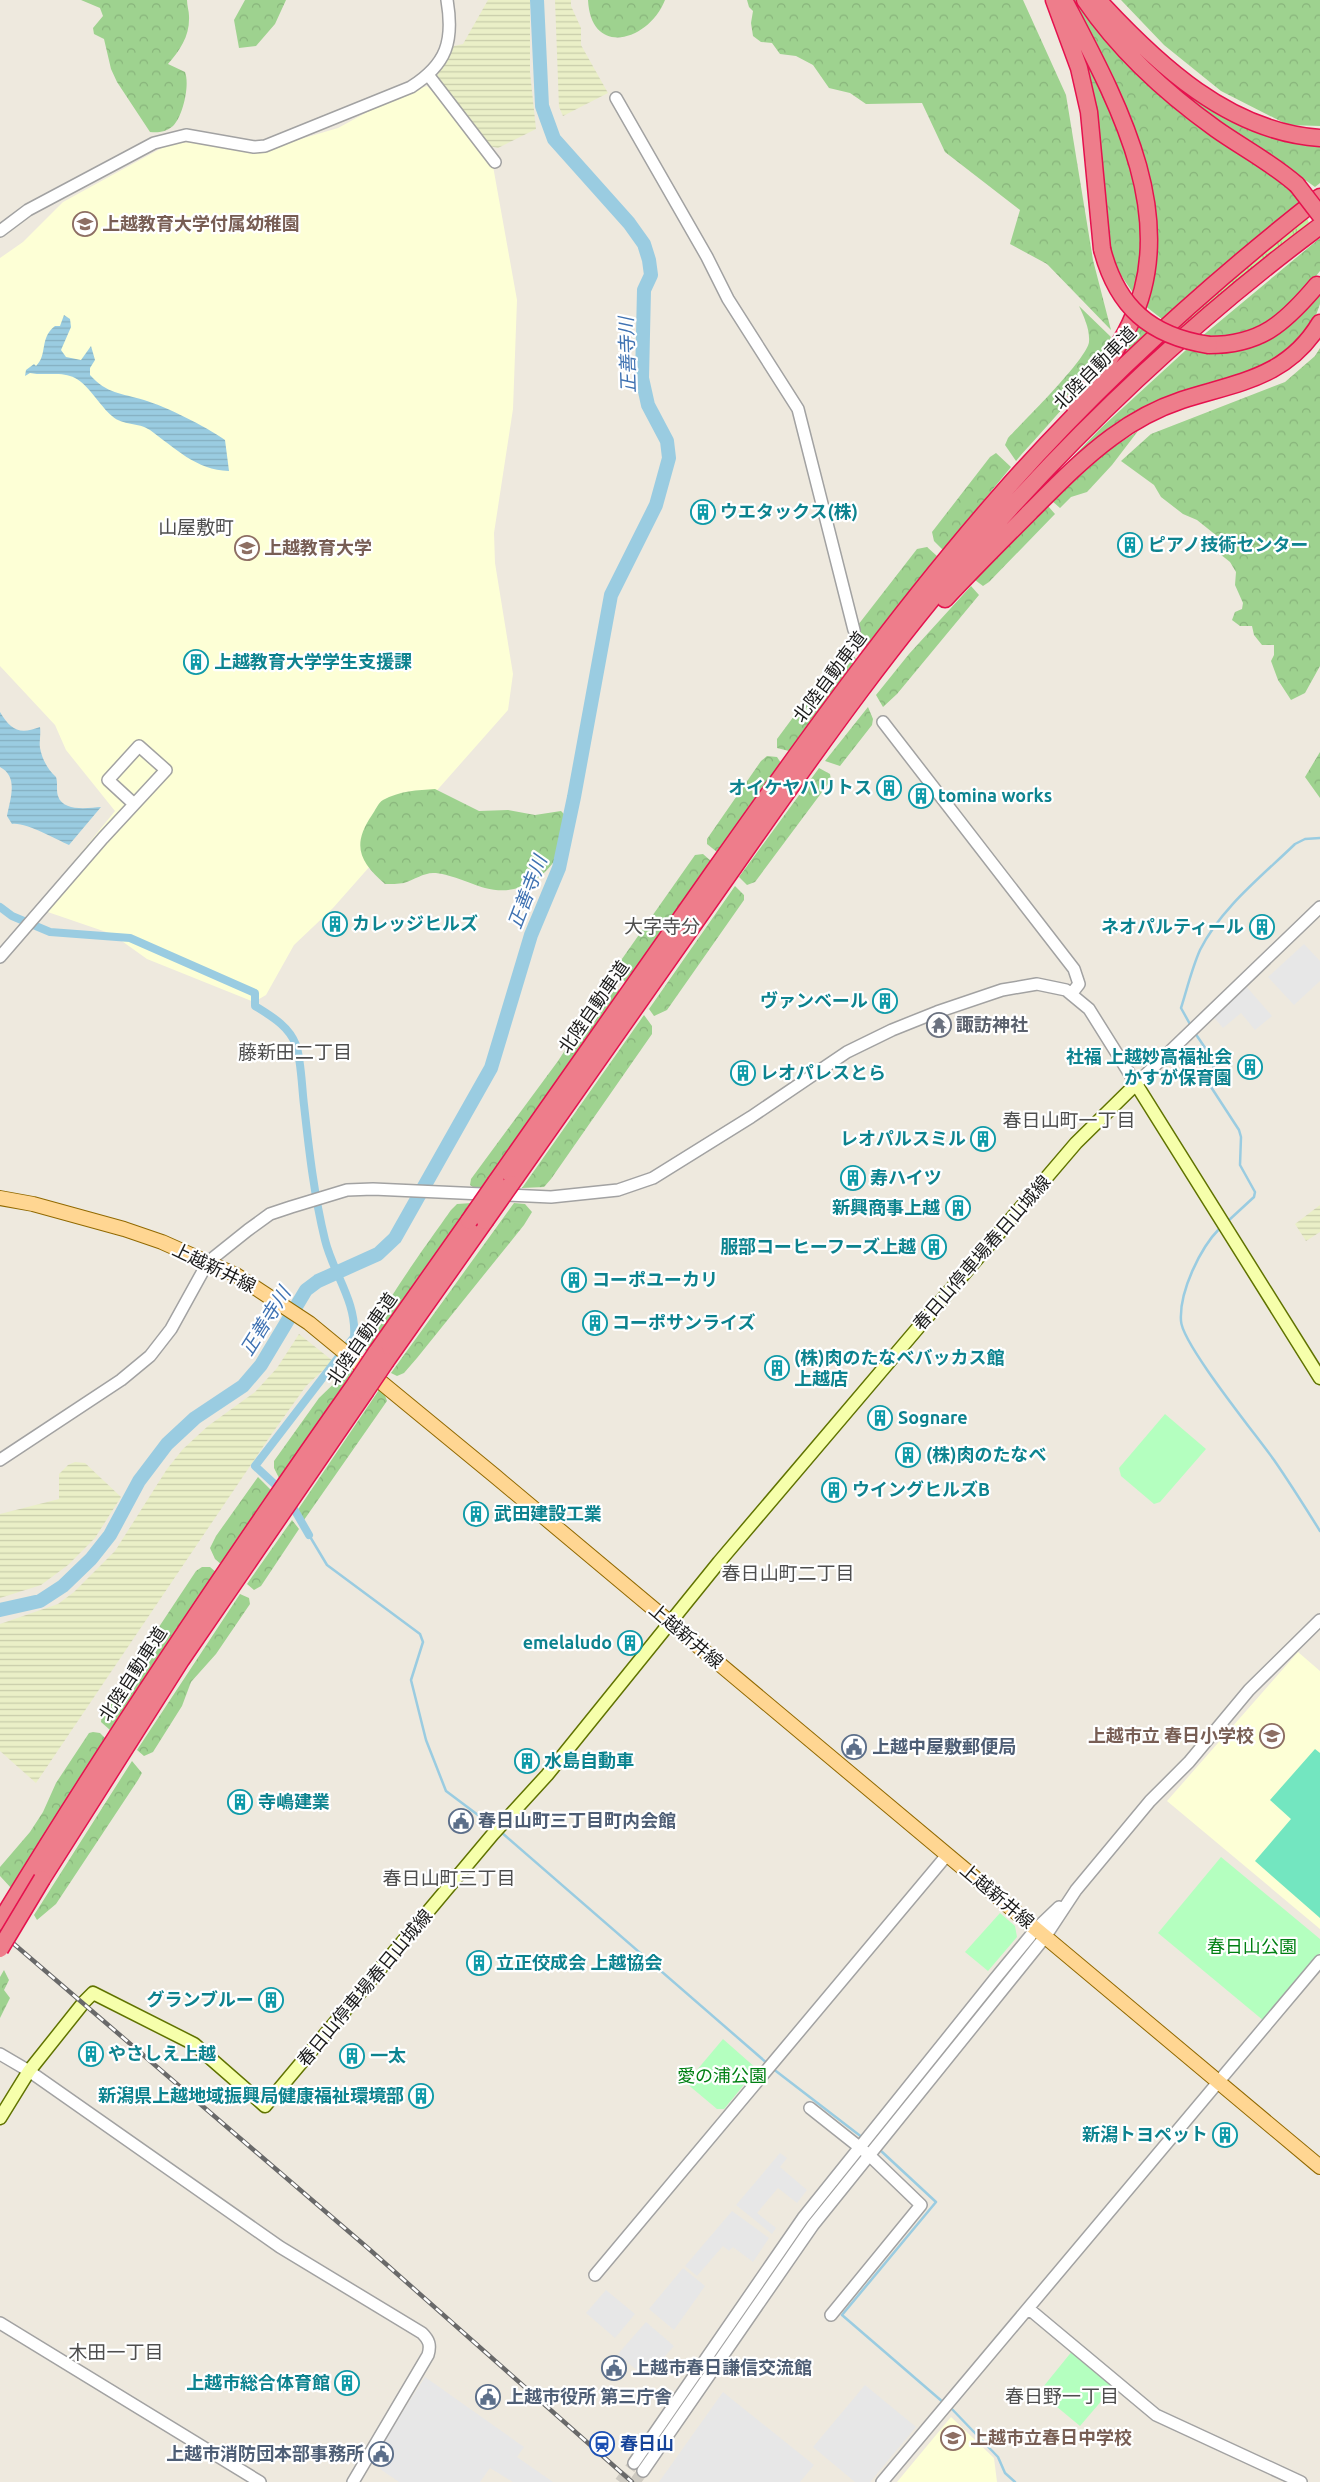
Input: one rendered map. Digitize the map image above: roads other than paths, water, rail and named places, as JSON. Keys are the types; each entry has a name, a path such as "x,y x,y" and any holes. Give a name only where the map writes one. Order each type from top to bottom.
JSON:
{"highway":[{"path":"1054,0 1079,68 1089,112 1102,249 1107,270 1115,287 1136,314 1159,330 1174,337 1209,345 1240,343 1266,332 1287,318 1317,285"},
{"path":"957,547 1007,482 1108,361 1131,323 1145,281 1150,225 1143,184 1128,140 1105,84 1064,0"},
{"path":"1085,0 1131,55 1179,101 1218,130 1267,161 1297,185 1320,215"},
{"path":"1098,0 1155,57 1214,102 1262,126 1299,136 1320,138"},
{"name":"北陸自動車道","path":"504,1183 804,744 905,611 957,547 1042,450 1137,354 1209,288 1320,198"},
{"name":"北陸自動車道","path":"0,1922 36,1875 182,1660 360,1387 504,1183 862,688 966,558 1078,437 1139,377 1198,324 1320,226"},
{"path":"814,753 889,661 946,598 1087,457 1112,437 1180,400 1238,384 1273,370 1300,351 1320,323"},
{"name":"北陸自動車道","path":"0,1949 36,1875"}],"main road":[{"path":"1136,1084 1320,1378"},
{"name":"春日山停車場春日山城線","path":"29,2072 93,1993 194,2044 265,2106 493,1834 594,1719 669,1622 1076,1143 1136,1084"},
{"name":"上越新井線","path":"0,1198 33,1204 124,1229 208,1262 236,1275 309,1323 349,1354 1320,2167"},
{"path":"0,2118 29,2072"}],"street":[{"path":"0,231 28,210 154,143 186,135 246,146 266,146 411,88 429,76 443,56 449,41 450,18 447,0"},
{"path":"429,76 495,162"},
{"path":"616,98 728,299 798,408 854,630"},
{"path":"883,722 1074,970 1079,984 1072,993"},
{"path":"0,957 166,770 139,746 108,780 134,804"},
{"path":"0,1460 120,1380 150,1356 171,1329 208,1262 270,1214 347,1190 552,1197 589,1195 634,1186 653,1178 847,1052 892,1030 938,1012 1020,986 1048,985 1072,993 1089,1009 1136,1084 1320,907"},
{"path":"638,2467 813,2225 864,2150 1040,1933 1150,1802 1189,1762 1249,1690 1320,1620"},
{"path":"595,2275 947,1854"},
{"path":"882,2482 1320,1961"},
{"path":"0,2054 29,2072 280,2247 422,2333 427,2338 430,2343 428,2355 352,2482"},
{"path":"810,2108 864,2150 922,2205 831,2315"},
{"path":"1029,2309 1156,2415 1301,2482"},
{"path":"0,2323 260,2482"}],"water":[{"path":"64,315 70,319 71,327 61,350 66,357 81,360 91,346 95,360 90,368 90,375 96,381 115,392 153,403 174,412 225,440 229,471 206,467 186,457 150,430 116,419 85,385 75,378 59,374 30,373 25,376 26,370 40,362 47,336 55,326 60,326"},
{"path":"0,712 12,727 21,731 40,727 41,752 48,768 56,777 57,794 65,805 76,808 101,807 69,845 32,828 12,824 7,816 12,789 10,776 0,767"}],"waterway":[{"name":"正善寺川","path":"0,1610 40,1601 63,1586 91,1559 110,1535 139,1481 167,1444 195,1418 243,1386 261,1365 306,1290 318,1281 378,1254 395,1238 491,1068 531,935 559,868 611,595 656,505 669,458 667,441 648,405 642,378 644,290 651,275 649,260 644,244 629,223 554,139 542,106 537,0"},
{"path":"1191,1026 1181,1008 1200,950 1219,920 1243,893 1295,844 1305,839 1320,838"},
{"path":"0,907 12,916 50,932 130,938 255,993 255,1006 279,1022 293,1038 299,1058 310,1156 321,1223 329,1252 352,1312 354,1337 255,1466 282,1491"},
{"path":"1195,1033 1214,1061 1211,1087 1239,1130 1241,1137 1240,1165 1255,1192 1254,1197 1228,1221"},
{"path":"1220,1228 1205,1247 1192,1271 1183,1297 1181,1321 1185,1333 1206,1369 1274,1460 1320,1531"},
{"path":"290,1502 309,1535"},
{"path":"309,1535 327,1565 420,1634 423,1642 411,1680 426,1740 446,1791 494,1827"},
{"path":"501,1832 768,2064"},
{"path":"772,2068 863,2138"},
{"path":"880,2150 936,2202 842,2315 944,2403"},
{"path":"949,2406 998,2457 1005,2473 1015,2482"}],"tunnel":[{"path":"620,2482 634,2463"},
{"path":"635,2482 643,2471"}],"railway":[{"path":"0,1932 369,2249 632,2482"}],"place":[{"name":"上越教育大学付属幼稚園","path":"85,224"},
{"name":"ウエタックス(株)","path":"703,512"},
{"name":"ピアノ技術センター","path":"1130,545"},
{"name":"上越教育大学","path":"247,548"},
{"name":"上越教育大学学生支援課","path":"196,662"},
{"name":"オイケヤハリトス","path":"889,788"},
{"name":"tomina works","path":"921,796"},
{"name":"カレッジヒルズ","path":"335,924"},
{"name":"ネオパルティール","path":"1262,927"},
{"name":"ヴァンベール","path":"885,1001"},
{"name":"諏訪神社","path":"939,1025"},
{"name":"社福 上越妙高福祉会 かすが保育園","path":"1250,1067"},
{"name":"レオパレスとら","path":"743,1073"},
{"name":"レオパルスミル","path":"983,1139"},
{"name":"寿ハイツ","path":"853,1178"},
{"name":"新興商事上越","path":"958,1208"},
{"name":"服部コーヒーフーズ上越","path":"934,1247"},
{"name":"コーポユーカリ","path":"574,1280"},
{"name":"コーポサンライズ","path":"595,1323"},
{"name":"(株)肉のたなべバッカス館 上越店","path":"777,1368"},
{"name":"Sognare","path":"880,1418"},
{"name":"(株)肉のたなべ","path":"908,1455"},
{"name":"ウイングヒルズB","path":"834,1490"},
{"name":"武田建設工業","path":"476,1514"},
{"name":"emelaludo","path":"630,1643"},
{"name":"上越市立 春日小学校","path":"1272,1736"},
{"name":"上越中屋敷郵便局","path":"854,1747"},
{"name":"水島自動車","path":"527,1761"},
{"name":"寺嶋建業","path":"240,1802"},
{"name":"春日山町三丁目町内会館","path":"461,1821"},
{"name":"立正佼成会 上越協会","path":"479,1963"},
{"name":"グランブルー","path":"271,2000"},
{"name":"やさしえ上越","path":"91,2054"},
{"name":"一太","path":"352,2056"},
{"name":"新潟県上越地域振興局健康福祉環境部","path":"421,2096"},
{"name":"新潟トヨペット","path":"1225,2135"},
{"name":"上越市春日謙信交流館","path":"614,2368"},
{"name":"上越市総合体育館","path":"347,2383"},
{"name":"上越市役所 第三庁舎","path":"488,2397"},
{"name":"上越市立春日中学校","path":"953,2438"},
{"name":"春日山","path":"602,2444"},
{"name":"上越市消防団本部事務所","path":"381,2454"}],"district":[{"name":"山屋敷町","path":"196,527"},
{"name":"大字寺分","path":"662,926"},
{"name":"藤新田二丁目","path":"295,1052"},
{"name":"春日山町一丁目","path":"1069,1120"},
{"name":"春日山町二丁目","path":"788,1573"},
{"name":"春日山町三丁目","path":"449,1878"},
{"name":"木田一丁目","path":"116,2352"},
{"name":"春日野一丁目","path":"1062,2396"}],"park label":[{"name":"春日山公園","path":"1252,1947"},
{"name":"愛の浦公園","path":"722,2076"}]}
